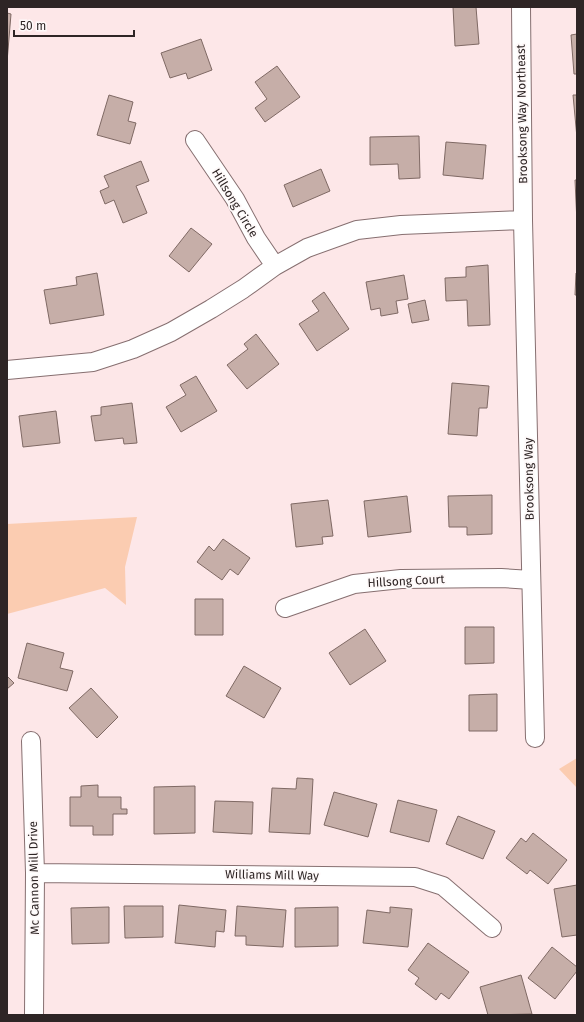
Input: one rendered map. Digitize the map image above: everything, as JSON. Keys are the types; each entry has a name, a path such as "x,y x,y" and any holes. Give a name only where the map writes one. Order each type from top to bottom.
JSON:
{"street":[{"name":"Brooksong Way Northeast","path":"520,7 523,220"},
{"name":"Hillsong Circle","path":"195,140 235,199 256,238 275,266"},
{"path":"7,370 94,362 133,349 171,332 211,309 243,289 275,266 308,248 357,230 401,225 523,220"},
{"name":"Brooksong Way","path":"523,220 535,738"},
{"name":"Hillsong Court","path":"285,608 354,584 401,579 501,578 531,580"},
{"name":"Mc Cannon Mill Drive","path":"31,741 35,873 34,1015"},
{"name":"Williams Mill Way","path":"35,873 415,877 443,886 492,928"}],"shaded area":[{"path":"137,517 125,567 126,605 105,588 7,614 7,524"},
{"path":"577,758 577,788 559,769"}],"building":[{"path":"453,7 476,7 479,44 455,46"},
{"path":"7,13 11,14 7,62"},
{"path":"577,34 577,74 574,74 571,35"},
{"path":"201,39 212,70 188,79 186,73 170,78 161,53"},
{"path":"277,66 300,97 265,122 255,108 267,99 255,82"},
{"path":"109,95 133,102 128,121 136,123 130,144 97,135"},
{"path":"573,95 577,95 577,138"},
{"path":"419,136 420,178 399,179 398,164 370,165 370,137"},
{"path":"446,142 486,145 483,179 443,175"},
{"path":"141,161 149,181 136,186 147,213 123,223 114,200 105,204 100,191 109,187 104,176"},
{"path":"321,169 330,191 293,207 284,185"},
{"path":"575,180 577,180 577,223"},
{"path":"191,228 212,244 189,272 169,256"},
{"path":"488,265 490,325 468,326 467,300 446,301 445,278 466,277 466,267"},
{"path":"97,273 104,315 50,324 44,290 77,285 76,277"},
{"path":"576,273 577,295 575,295"},
{"path":"404,275 408,299 396,301 398,313 381,316 380,308 371,310 366,282"},
{"path":"324,292 349,329 317,351 299,324 319,311 312,301"},
{"path":"425,300 429,320 412,323 408,304"},
{"path":"256,334 279,364 247,389 227,365 248,349 244,344"},
{"path":"196,376 217,411 181,432 166,407 186,395 180,385"},
{"path":"452,383 489,386 487,408 479,408 477,436 448,434"},
{"path":"132,403 137,443 124,444 123,438 95,441 91,416 101,415 101,407"},
{"path":"56,411 60,443 23,447 19,416"},
{"path":"492,495 492,534 467,535 467,527 449,527 448,496"},
{"path":"407,496 411,532 368,537 364,501"},
{"path":"328,500 333,536 322,537 323,544 296,547 291,504"},
{"path":"223,539 250,558 238,575 230,569 222,580 197,562 209,546 214,551"},
{"path":"195,599 223,599 223,635 195,635"},
{"path":"465,627 494,627 494,663 465,664"},
{"path":"365,629 386,661 350,685 329,653"},
{"path":"27,643 64,653 60,668 73,671 67,691 18,678"},
{"path":"244,666 281,688 264,718 226,696"},
{"path":"7,676 14,683 7,689"},
{"path":"91,688 118,717 97,738 69,708"},
{"path":"497,694 497,731 469,731 469,695"},
{"path":"297,778 313,779 310,834 269,832 272,788 296,789"},
{"path":"98,785 98,797 121,797 121,809 127,809 127,814 113,814 113,835 93,835 93,826 70,826 70,797 81,797 81,786"},
{"path":"195,786 195,833 154,834 154,787"},
{"path":"334,792 377,804 368,837 324,825"},
{"path":"398,800 437,810 429,842 390,832"},
{"path":"215,801 253,802 252,834 213,832"},
{"path":"458,816 495,831 483,859 446,844"},
{"path":"533,833 567,860 548,884 530,870 527,874 506,858 521,838 526,842"},
{"path":"577,885 577,935 562,937 554,889"},
{"path":"179,905 226,910 224,932 216,931 215,947 175,943"},
{"path":"124,906 163,906 163,937 125,938"},
{"path":"237,906 286,910 283,947 246,945 246,936 235,936"},
{"path":"109,907 109,943 72,944 71,908"},
{"path":"338,907 338,946 295,947 295,908"},
{"path":"390,907 412,909 408,947 363,943 367,910 390,913"},
{"path":"428,943 469,972 449,999 441,993 436,1000 415,984 419,978 408,970"},
{"path":"552,947 577,967 577,971 555,999 528,978"},
{"path":"521,975 532,1014 488,1015 480,987"}]}
